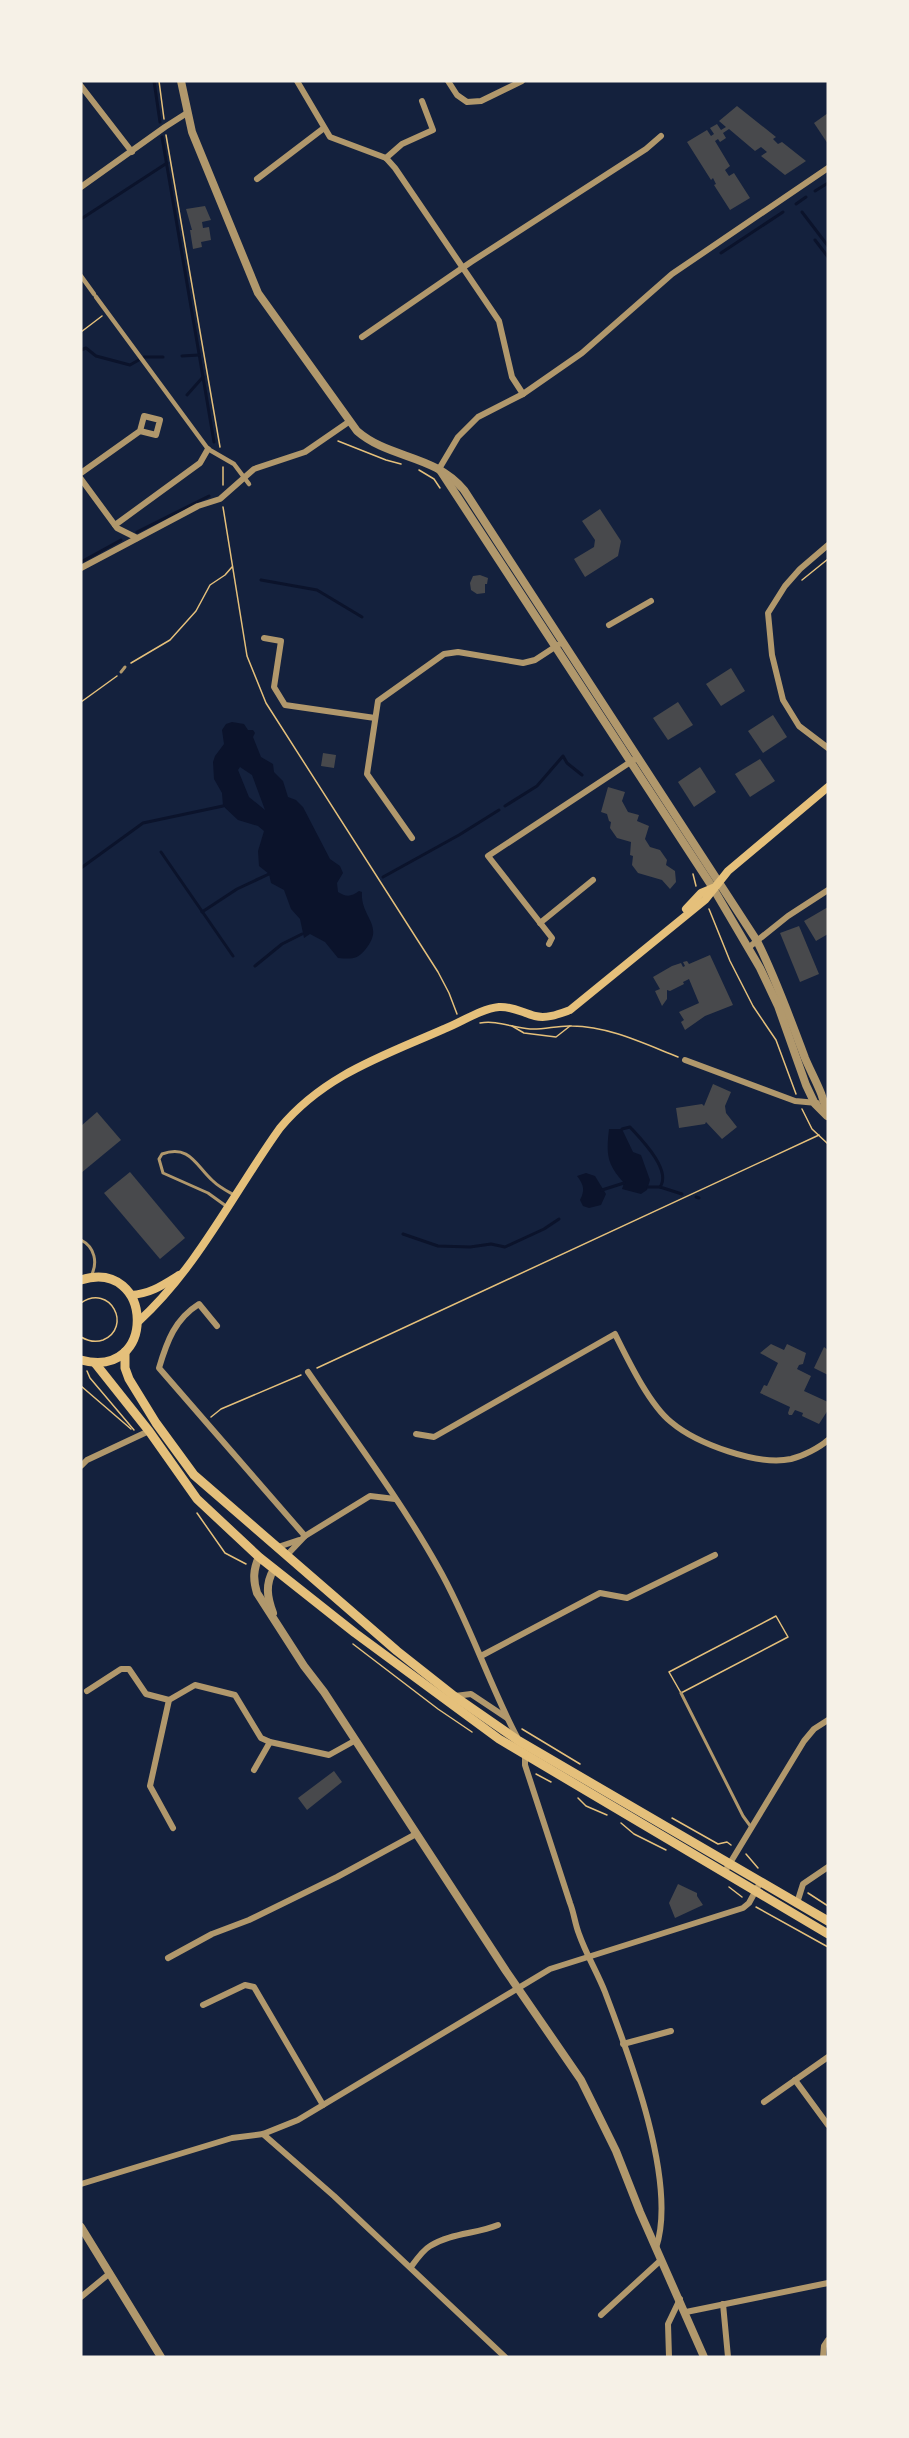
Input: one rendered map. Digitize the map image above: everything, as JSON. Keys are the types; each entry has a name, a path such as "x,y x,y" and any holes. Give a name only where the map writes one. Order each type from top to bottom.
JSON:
{"main road":[{"path":"139,1321 162,1301 184,1271 280,1128 293,1112 322,1087 358,1067 460,1023 479,1012 500,1007 537,1017 548,1017 570,1010 705,900 728,871 828,787"},
{"path":"130,1294 142,1294 157,1289 184,1271"},
{"path":"81,1360 95,1363 107,1362 125,1352 135,1337 139,1321 137,1307 130,1294 113,1281 86,1279"},
{"path":"125,1352 125,1368 129,1379 188,1467 397,1651 454,1696 519,1741 608,1795 729,1863 761,1876 797,1903 828,1921"},
{"path":"95,1363 149,1431 197,1499 274,1569 407,1672 499,1738 828,1934"},
{"path":"260,1557 278,1547"},
{"path":"274,1569 287,1555"}],"street":[{"path":"181,81 192,132 258,292 350,421 364,437 439,469 560,644 638,757 716,885 778,1006 794,1055 815,1104 827,1116"},
{"path":"297,81 330,137 386,158 464,267 499,321 512,377 523,394"},
{"path":"448,81 456,95 467,102 481,101 522,81"},
{"path":"81,86 132,152"},
{"path":"386,158 402,144 433,130 422,101"},
{"path":"81,187 188,113"},
{"path":"257,179 324,128"},
{"path":"362,337 464,267 637,155 661,136"},
{"path":"439,469 458,437 478,417 523,394 582,353 672,274 828,168"},
{"path":"81,276 208,449 234,464 249,484"},
{"path":"81,568 198,506 220,499 254,469 298,456 350,421"},
{"path":"81,473 140,431"},
{"path":"115,525 200,463 208,449"},
{"path":"81,479 117,528 138,538"},
{"path":"828,546 800,569 785,586 784,591 768,613 772,655 783,700 799,726 828,748"},
{"path":"609,625 651,601"},
{"path":"264,638 281,641 274,687 285,705 375,718"},
{"path":"412,838 367,774 378,701 444,654 458,652 523,663 535,660 560,644"},
{"path":"560,644 629,762 757,941 777,983 825,1101 827,1116"},
{"path":"549,944 552,938 488,856 638,757"},
{"path":"540,922 593,880"},
{"path":"748,948 788,916 828,891"},
{"path":"685,1060 798,1102 815,1104 825,1101"},
{"path":"217,1326 199,1304 188,1310 178,1320 159,1368 302,1538"},
{"path":"416,1434 434,1437 615,1334 642,1386 670,1422 707,1444 767,1460 792,1459 828,1440"},
{"path":"308,1372 395,1499 438,1567 519,1741"},
{"path":"81,1466 87,1460 149,1431"},
{"path":"278,1547 302,1538 370,1496 395,1499"},
{"path":"287,1555 302,1538"},
{"path":"481,1656 600,1593 627,1598 715,1555"},
{"path":"260,1557 255,1567 253,1581 256,1593 356,1740 585,2088 616,2151 704,2357"},
{"path":"274,1569 270,1576 267,1594 275,1620"},
{"path":"87,1691 121,1668 129,1669 146,1694 169,1700 195,1685 235,1695 261,1738 270,1742 329,1755 356,1740"},
{"path":"454,1696 471,1694 507,1718"},
{"path":"169,1700 150,1786 173,1828"},
{"path":"724,1873 804,1741 814,1729 828,1720"},
{"path":"254,1770 270,1742"},
{"path":"525,1754 529,1779 579,1934 590,1957 638,2084 656,2158 661,2217 660,2236 656,2248"},
{"path":"168,1958 212,1934 249,1920 337,1877 416,1834"},
{"path":"797,1903 802,1886 828,1867"},
{"path":"81,2184 232,2138 263,2134 298,2120 550,1969 697,1924 746,1906 756,1892 761,1876"},
{"path":"203,2005 245,1985 254,1987 323,2105"},
{"path":"623,2044 671,2031"},
{"path":"764,2102 828,2057"},
{"path":"795,2080 828,2125"},
{"path":"263,2134 326,2188 505,2357"},
{"path":"411,2267 429,2246 458,2234 498,2225"},
{"path":"81,2227 161,2357"},
{"path":"601,2315 661,2260"},
{"path":"81,2297 110,2273"},
{"path":"686,2312 828,2283"},
{"path":"669,2357 668,2324 680,2299"},
{"path":"723,2304 728,2357"},
{"path":"823,2357 824,2346 828,2340"}],"lane":[{"path":"120,672 125,667"},
{"path":"227,1207 208,1192 169,1178 163,1173 159,1159 162,1154 177,1150 183,1152 214,1182 234,1195"},
{"path":"81,1240 87,1243 94,1256 95,1266 86,1279"},
{"path":"681,1693 743,1816 751,1827"}],"path":[{"path":"159,81 222,456 224,484 219,490 220,499 225,510 224,522 247,656 266,703 438,972 460,1023 474,1024 491,1021 529,1029 571,1025 623,1036 685,1060"},
{"path":"81,332 107,312"},
{"path":"337,440 402,464"},
{"path":"784,591 798,584 828,559"},
{"path":"125,667 170,640 196,611 210,585 232,567"},
{"path":"81,702 120,672"},
{"path":"709,908 748,996 759,1017 776,1040 798,1102 812,1129 828,1144"},
{"path":"508,1024 524,1033 556,1037 571,1025"},
{"path":"205,1421 221,1409 308,1372 819,1135"},
{"path":"81,1302 91,1298 105,1300 116,1311 117,1319 112,1334 107,1338 92,1342 81,1337"},
{"path":"86,1370 138,1436"},
{"path":"81,1386 138,1436"},
{"path":"776,1616 788,1637 681,1693 669,1672 776,1616"},
{"path":"516,1726 588,1769"},
{"path":"666,1815 718,1844 727,1842 738,1849 761,1876"},
{"path":"802,1886 828,1906"}],"water":[{"path":"232,722 244,724 248,730 253,730 255,733 253,737 261,757 273,764 274,772 283,781 288,797 296,800 303,807 330,859 340,866 343,873 337,883 338,892 348,896 362,892 362,901 371,921 373,934 371,941 359,956 350,959 338,958 325,942 310,934 304,938 300,919 291,909 284,890 271,883 269,874 259,866 258,851 264,831 258,826 238,820 223,806 222,793 214,779 213,762 224,744 222,730 226,724","holes":["240,767 252,775 265,810 249,797 238,770"]},
{"path":"609,1129 622,1129 633,1152 641,1155 650,1180 647,1190 641,1194 622,1189 624,1183 609,1159"},
{"path":"586,1173 595,1176 606,1194 601,1205 589,1208 583,1206 580,1200 583,1188 577,1176"}],"building":[{"path":"737,106 776,137 773,139 778,144 782,142 806,161 785,175 761,156 767,152 761,147 755,151 729,129 723,133 726,138 720,142 718,139 715,141 730,166 725,170 729,176 734,173 750,198 730,210 714,185 716,184 713,178 711,180 687,142 707,130 711,136 714,134 710,128 717,124 721,130 726,127 719,121"},
{"path":"828,113 828,144 814,123"},
{"path":"205,206 211,220 202,222 203,228 209,227 211,240 201,242 202,247 193,249 190,230 192,230 186,209"},
{"path":"600,509 621,541 618,556 585,577 574,559 594,547 595,540 582,521"},
{"path":"480,575 488,578 485,593 477,594 471,590 470,583 473,576"},
{"path":"731,668 745,691 721,706 706,684"},
{"path":"678,702 693,725 668,740 653,718"},
{"path":"773,715 787,737 763,753 748,731"},
{"path":"323,753 336,755 334,768 321,766"},
{"path":"760,759 775,781 750,797 735,774"},
{"path":"700,767 716,792 694,807 678,782"},
{"path":"608,787 625,792 622,801 628,812 639,815 637,821 649,826 645,839 650,847 660,850 667,860 666,865 675,871 676,882 670,889 662,880 638,873 632,865 631,842 617,838 610,828 611,822 607,814 601,812"},
{"path":"828,907 828,934 816,941 804,921"},
{"path":"799,926 819,974 800,982 780,933"},
{"path":"710,955 733,1005 705,1016 685,1030 681,1022 684,1020 679,1012 699,1003 689,979 670,991 667,990 667,999 662,1006 655,991 660,989 653,977 672,966 681,963 683,967 685,966 683,962 687,961 689,964"},
{"path":"713,1084 731,1092 725,1106 726,1113 737,1127 722,1139 706,1122 679,1128 676,1108 702,1104 704,1106"},
{"path":"97,1112 121,1140 81,1173 81,1126"},
{"path":"130,1172 185,1238 160,1259 104,1193"},
{"path":"771,1344 784,1350 787,1344 806,1353 803,1364 797,1369 811,1376 804,1391 828,1402 828,1410 819,1424 795,1410 792,1415 789,1415 790,1407 760,1393 764,1385 767,1386 778,1363 760,1353"},
{"path":"824,1347 828,1350 828,1375 814,1368"},
{"path":"334,1771 342,1782 307,1810 298,1798"},
{"path":"678,1884 697,1893 703,1905 675,1918 669,1903"}],"waterway":[{"path":"154,81 160,122"},
{"path":"162,137 203,377 187,395"},
{"path":"81,219 167,163"},
{"path":"815,191 828,183"},
{"path":"796,204 806,197"},
{"path":"721,253 783,212"},
{"path":"802,212 828,246"},
{"path":"815,240 828,257"},
{"path":"81,350 86,348 96,356 130,365 144,357 163,357"},
{"path":"182,356 199,355"},
{"path":"203,377 214,442"},
{"path":"137,532 209,496"},
{"path":"81,562 121,540"},
{"path":"261,580 317,590 362,617"},
{"path":"505,806 537,786 563,756 567,763 582,775"},
{"path":"81,868 143,823 223,806"},
{"path":"383,877 499,810"},
{"path":"161,852 233,956"},
{"path":"202,912 237,889 269,874"},
{"path":"255,966 282,944 302,934"},
{"path":"622,1129 630,1127 654,1155 662,1172 663,1180 660,1187 682,1194"},
{"path":"602,1190 624,1183"},
{"path":"648,1187 660,1187"},
{"path":"403,1234 438,1246 470,1247 491,1244 505,1247 544,1229 559,1219"}]}
